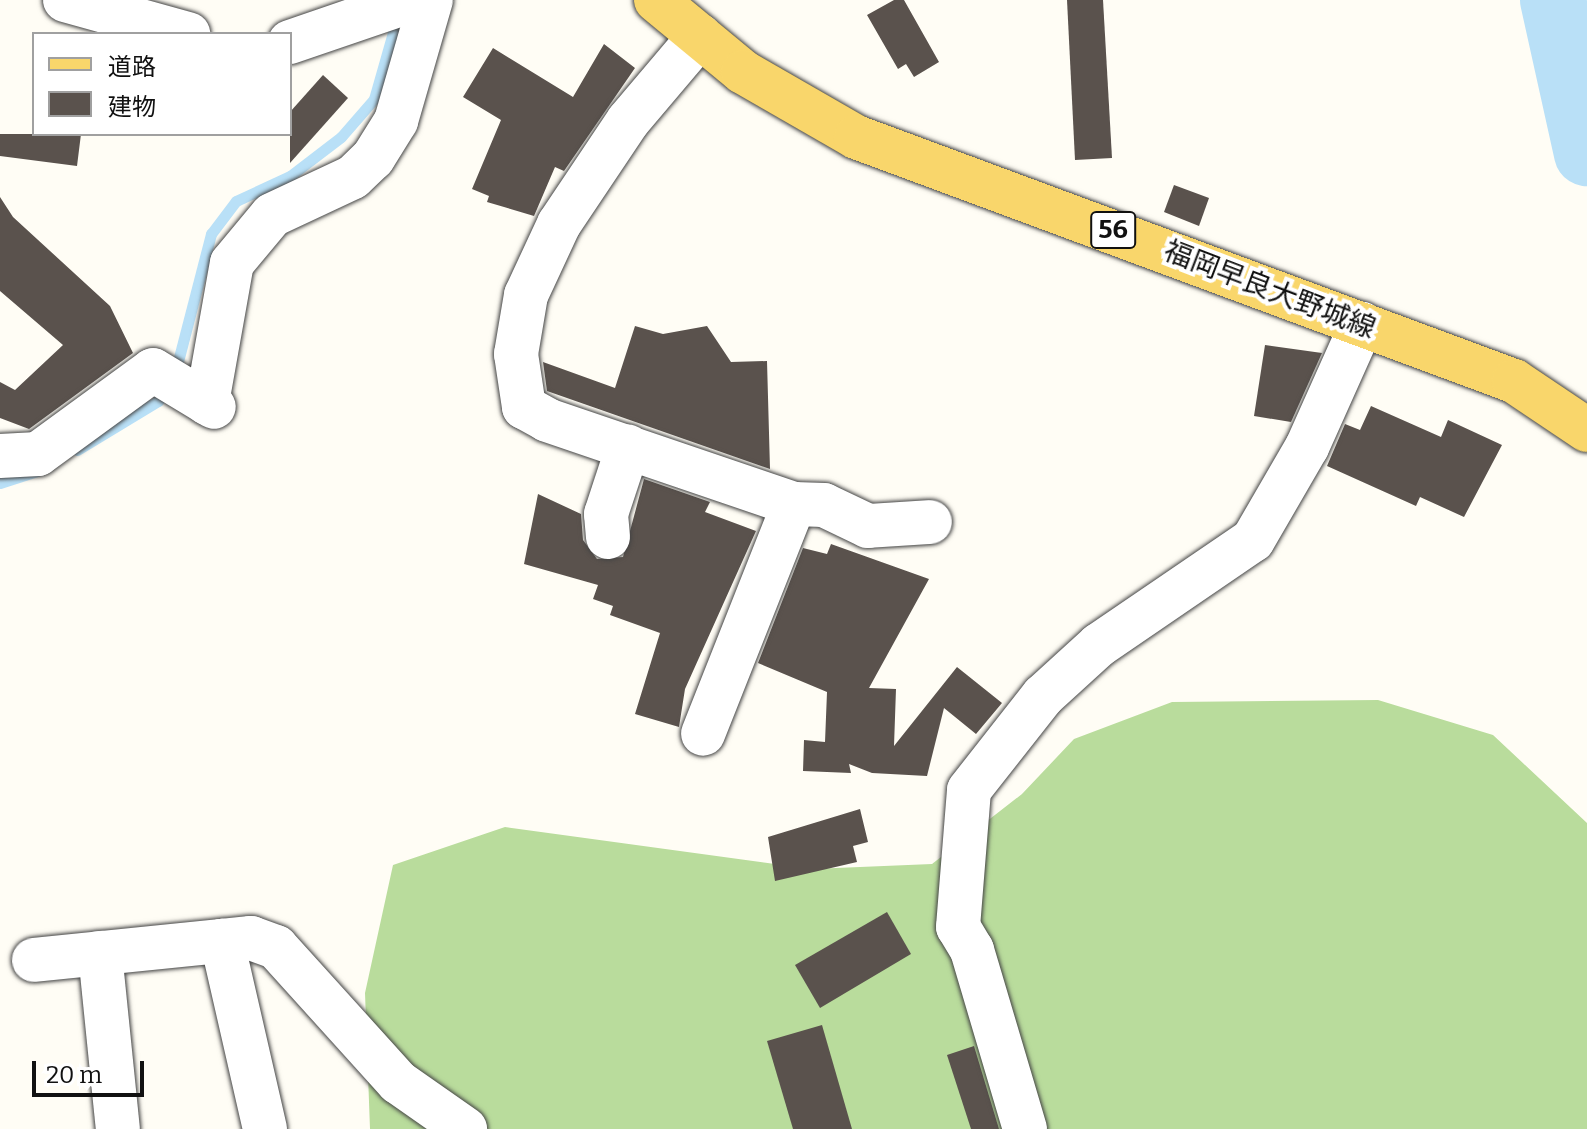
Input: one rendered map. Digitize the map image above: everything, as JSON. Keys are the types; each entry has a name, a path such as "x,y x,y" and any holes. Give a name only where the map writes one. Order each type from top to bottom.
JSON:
{"main road":[{"name":"福岡早良大野城線","path":"656,0 743,72 856,137 1514,381 1587,430"}],"street":[{"path":"65,0 181,32"},
{"path":"292,41 413,0"},
{"path":"0,456 38,454 153,370 204,401 232,263 272,215 353,177 373,158 396,121 431,0"},
{"path":"700,36 628,121 559,224 526,295 516,354 524,407 628,447 794,504 824,505 868,526 930,522"},
{"path":"1025,1129 972,950 958,927 969,790 1043,696 1099,645 1253,540 1307,447 1362,324"},
{"path":"608,537 606,514 628,447"},
{"path":"703,734 794,504"},
{"path":"34,960 251,938 276,947 398,1082 465,1129"},
{"path":"222,941 265,1129"},
{"path":"100,953 118,1129"}],"green space":[{"path":"1378,700 1493,735 1587,823 1587,1129 370,1129 365,993 393,865 505,827 812,869 932,864 1022,794 1074,739 1172,702"}],"building":[{"path":"894,0 904,0 939,62 914,77 906,64 898,69 867,15"},
{"path":"1067,0 1103,0 1112,158 1075,160"},
{"path":"604,44 635,68 564,171 555,167 534,216 487,202 489,196 472,189 501,120 463,97 493,48 573,97"},
{"path":"323,75 348,98 290,163 292,110"},
{"path":"0,134 81,136 77,166 0,156"},
{"path":"1174,185 1209,198 1199,226 1164,212"},
{"path":"0,197 13,217 110,306 133,353 29,429 0,418 0,382 15,390 63,345 0,291"},
{"path":"635,326 663,334 707,326 731,362 767,361 770,469 547,391 543,362 615,388"},
{"path":"1265,345 1322,353 1291,422 1254,416"},
{"path":"1371,406 1441,437 1448,420 1502,445 1464,517 1420,497 1416,506 1327,466 1345,424 1360,430"},
{"path":"644,479 710,502 705,512 756,531 685,689 679,727 635,714 660,633 610,615 613,606 593,599 598,585 524,564 538,494 581,514 583,540 597,559 623,557"},
{"path":"831,544 929,579 869,688 896,689 894,746 957,667 1002,703 976,734 944,708 927,776 872,773 849,764 851,773 803,771 804,740 825,742 827,692 758,663 803,548 827,554"},
{"path":"860,809 868,842 853,846 857,862 775,881 768,837"},
{"path":"887,912 911,954 820,1008 795,965"},
{"path":"822,1025 852,1129 793,1129 767,1041"},
{"path":"974,1046 999,1129 971,1129 947,1055"}],"waterway":[{"path":"1553,0 1587,153"},
{"path":"175,373 211,234 236,201 290,176 341,137 374,99 397,18"},
{"path":"77,450 158,401 166,387"},
{"path":"0,483 37,471"}]}
